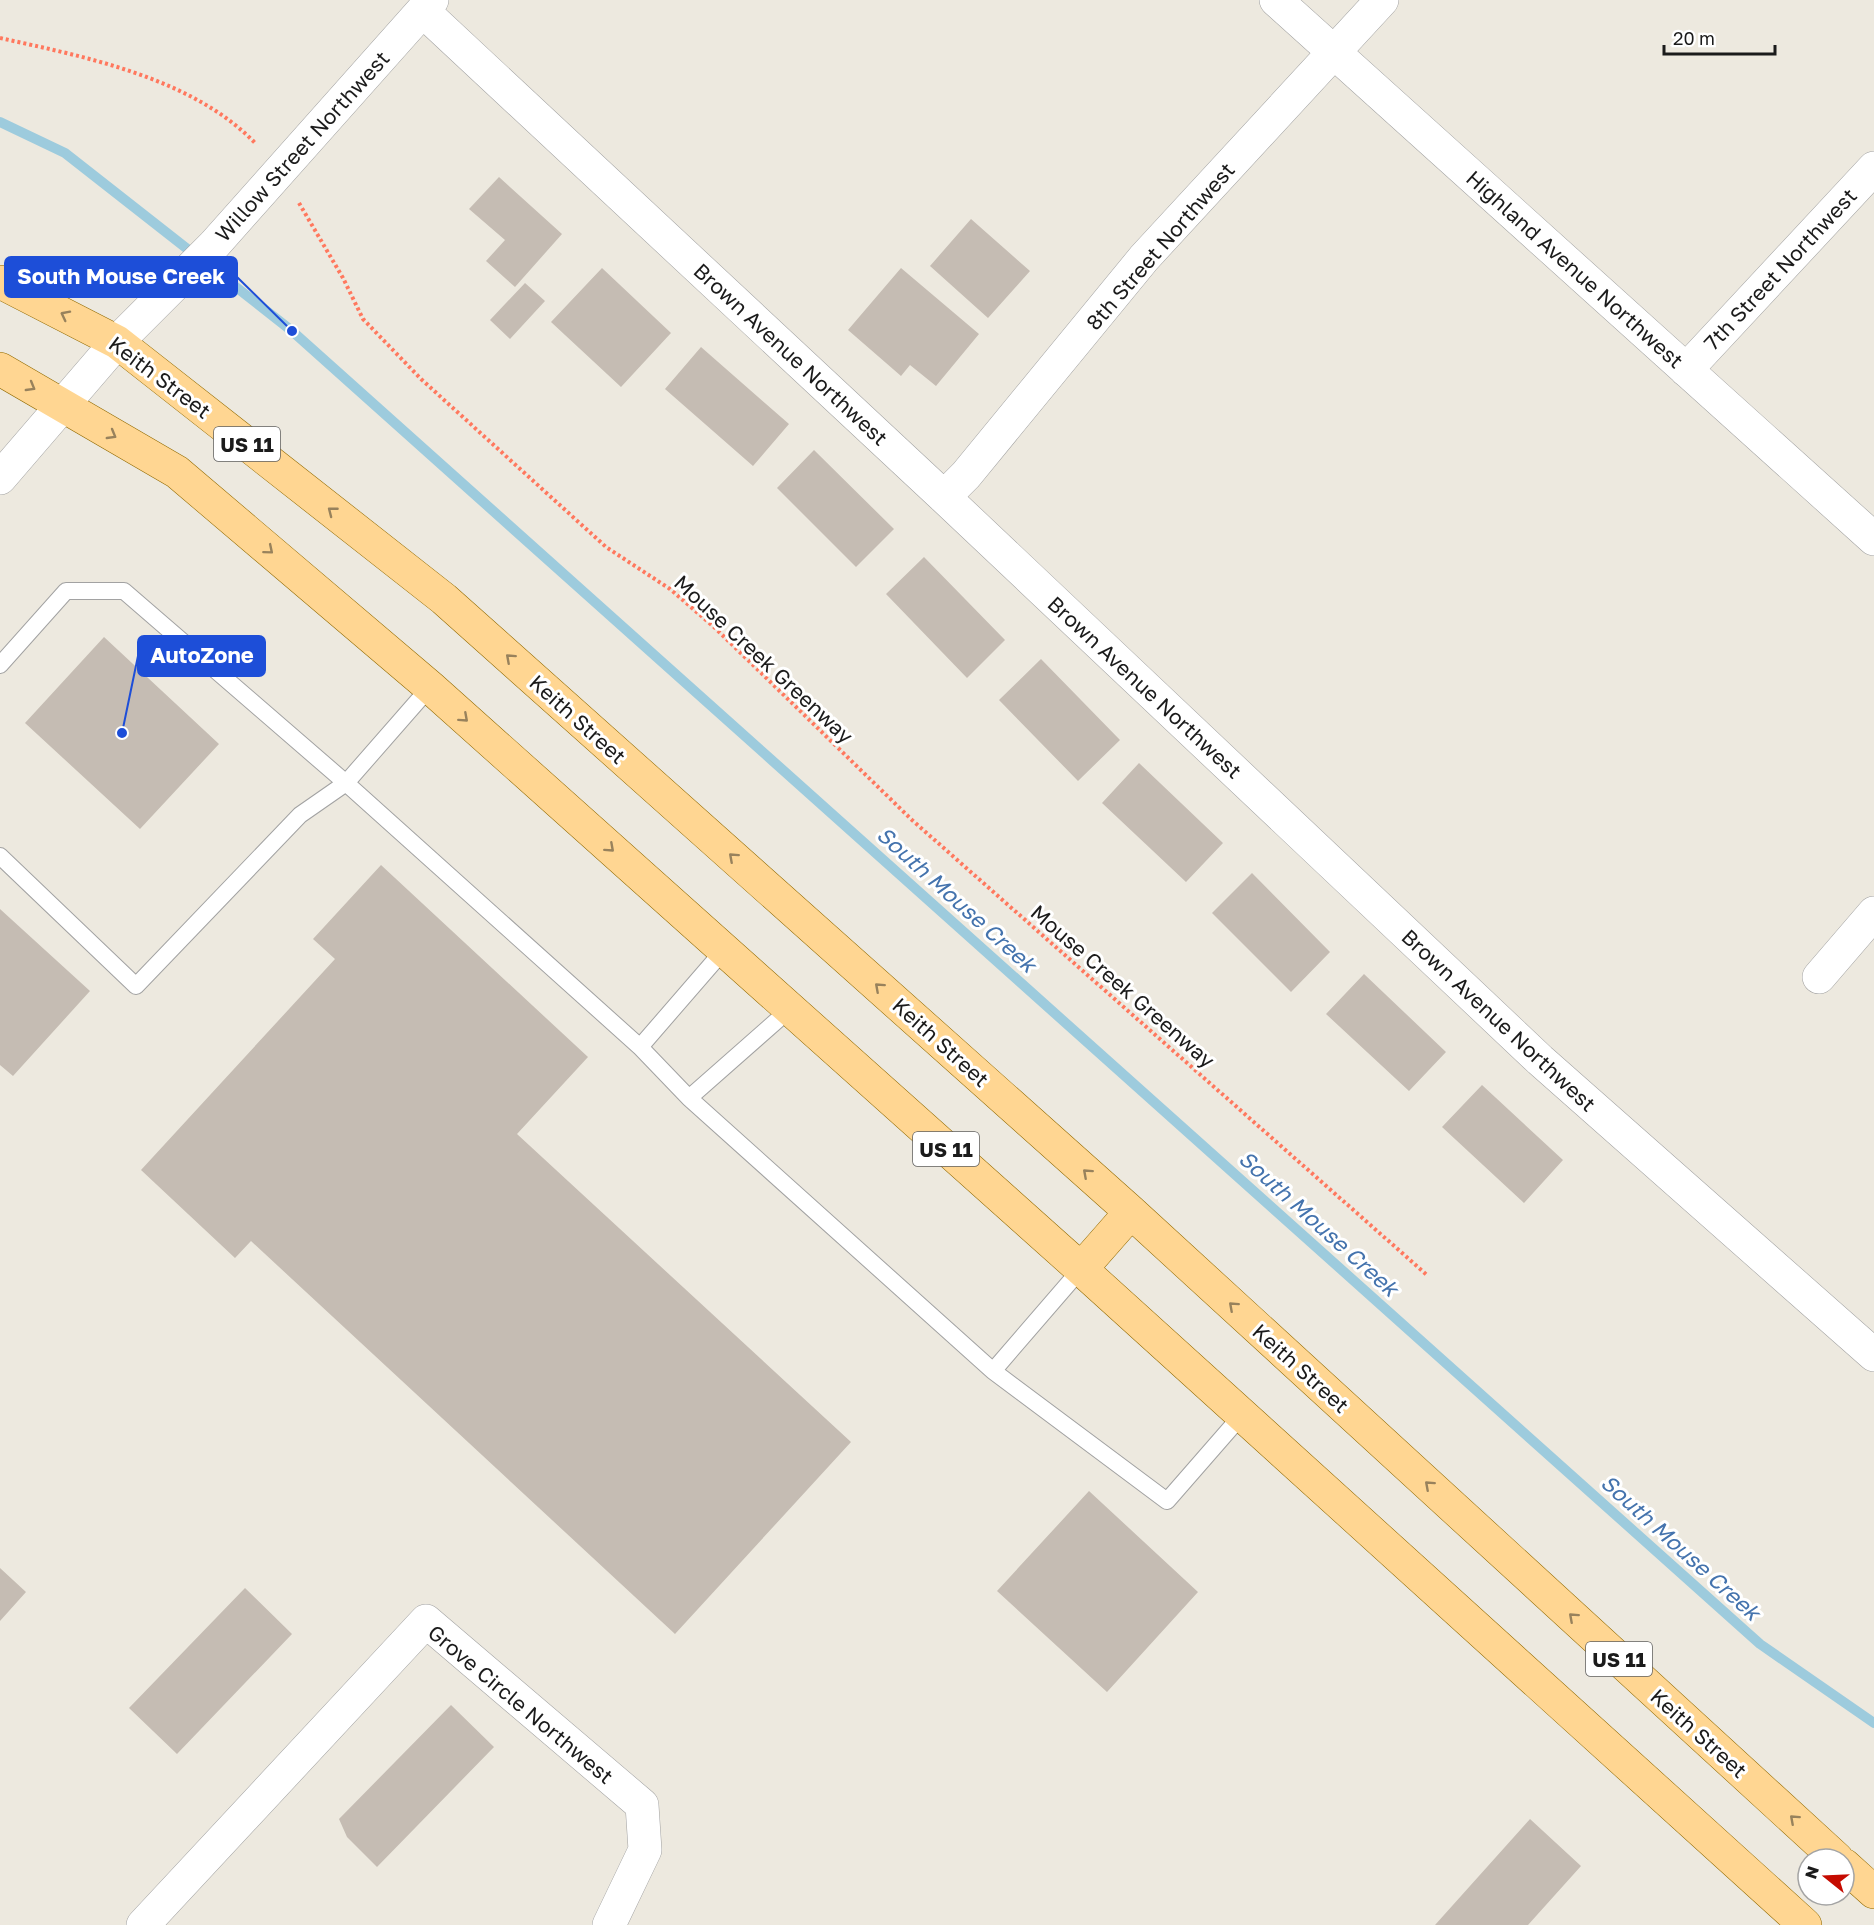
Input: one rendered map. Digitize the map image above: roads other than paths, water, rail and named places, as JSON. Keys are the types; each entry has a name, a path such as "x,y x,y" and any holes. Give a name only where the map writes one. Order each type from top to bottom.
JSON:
{"main road":[{"name":"Keith Street","path":"0,282 117,342 444,599 1131,1212 1825,1847"},
{"name":"US 11","path":"0,369 177,472 430,687 1080,1269 1805,1925"},
{"path":"1080,1269 1131,1212"},
{"path":"1856,1876 1874,1892"}],"street":[{"name":"Highland Avenue Northwest","path":"1276,0 1874,539"},
{"name":"8th Street Northwest","path":"945,497 966,475 1144,258 1382,0"},
{"name":"Willow Street Northwest","path":"0,478 117,342 214,245 428,5"},
{"name":"Brown Avenue Northwest","path":"428,5 1540,1060 1874,1355"},
{"name":"7th Street Northwest","path":"1686,370 1874,168"},
{"path":"1819,977 1874,913"},
{"name":"Grove Circle Northwest","path":"143,1925 426,1621 642,1805 645,1851 609,1925"}],"lane":[{"path":"0,664 66,591 124,591 346,783 640,1047 689,1098 993,1371 1167,1501 1242,1415"},
{"path":"0,856 136,986 300,814 346,783 430,687"},
{"path":"640,1047 724,950"},
{"path":"689,1098 790,1009"},
{"path":"993,1371 1080,1269"}],"waterway":[{"name":"South Mouse Creek","path":"0,122 65,153 292,331 1760,1644 1874,1723"}],"place":[{"name":"South Mouse Creek","path":"292,331"},
{"name":"AutoZone","path":"122,733"}]}
